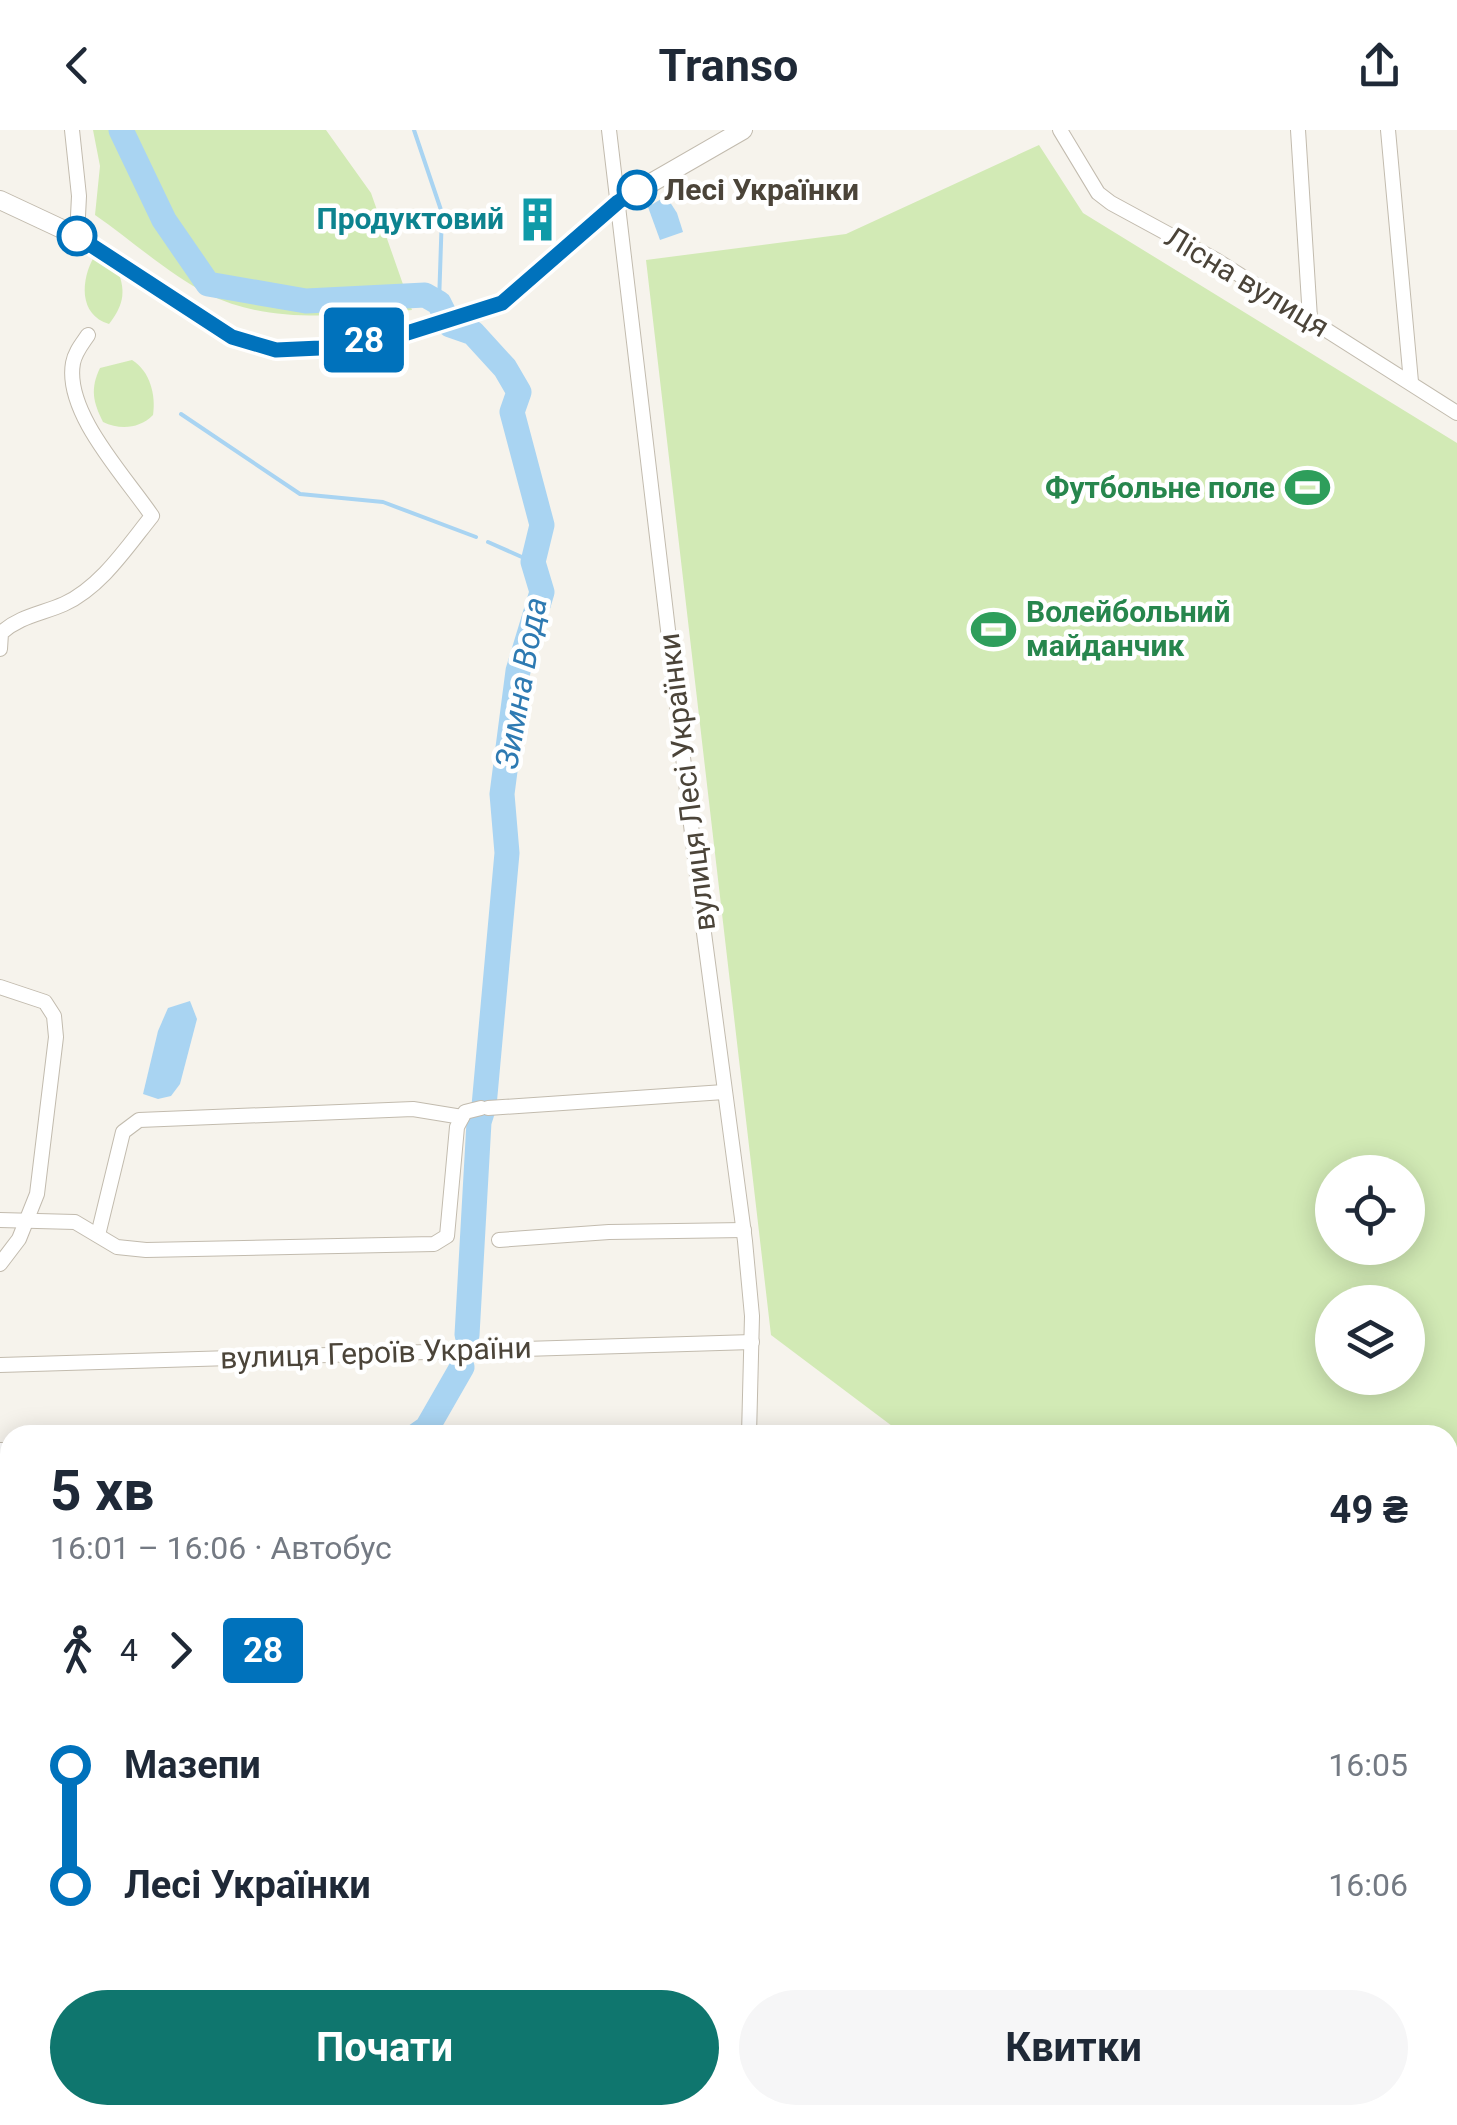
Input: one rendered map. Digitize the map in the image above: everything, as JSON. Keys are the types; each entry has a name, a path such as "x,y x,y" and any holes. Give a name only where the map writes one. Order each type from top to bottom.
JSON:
{"street":[{"path":"72,130 79,196 77,236"},
{"name":"вулиця Лесі Українки","path":"609,130 724,1092 744,1230 752,1342 749,1425"},
{"path":"0,200 77,236 232,337 276,350 320,348 419,330 502,303 618,202 743,130"},
{"name":"Лісна вулиця","path":"1060,130 1098,193 1111,203 1216,260 1457,413"},
{"path":"1298,130 1310,318"},
{"path":"1388,130 1411,382"},
{"path":"0,649 1,633 16,620 66,603 94,585 152,516 103,449 80,406 72,367 88,336"},
{"path":"0,987 46,1002 54,1016 56,1036 42,1167 28,1220 0,1264"},
{"path":"0,1220 75,1222 117,1247 146,1250 434,1244 447,1236 456,1127 465,1112 724,1092"},
{"path":"98,1235 123,1132 139,1120 413,1109 462,1118"},
{"path":"499,1240 609,1232 744,1230"},
{"name":"вулиця Героїв України","path":"0,1365 752,1342"}],"green space":[{"path":"93,130 326,130 371,193 412,310 282,314 232,304 208,294 95,215 100,166"},
{"path":"1039,145 1083,213 1457,443 1457,1425 891,1425 771,1335 646,260 846,234"},
{"path":"94,257 116,266 121,282 121,303 109,324 87,305 86,275"},
{"path":"132,360 150,384 153,415 129,427 103,422 94,395 100,368"}],"water":[{"path":"666,196 683,232 660,240 648,207"},
{"path":"190,1001 197,1019 180,1084 171,1096 158,1099 143,1094 158,1031 168,1008"}],"waterway":[{"name":"Зимна Вода","path":"121,130 164,220 208,284 306,301 425,295 439,303 450,325 473,333 505,368 519,392 512,412 542,525 533,562 542,592 518,671 502,794 507,853 484,1106 479,1122 467,1335"},
{"path":"414,130 442,213 439,303"},
{"path":"181,414 300,494 383,502 476,537"},
{"path":"488,542 533,562"},
{"name":"Зимна Вода","path":"429,1425 462,1367"}],"bus line":[{"name":"28","path":"77,236 232,337 276,350 320,348 404,334 502,303 637,190"}],"place":[{"name":"Лесі Українки","path":"637,190"},
{"name":"Продуктовий","path":"537,219"},
{"name":"Футбольне поле","path":"1308,488"},
{"name":"Волейбольний майданчик","path":"993,629"}]}
